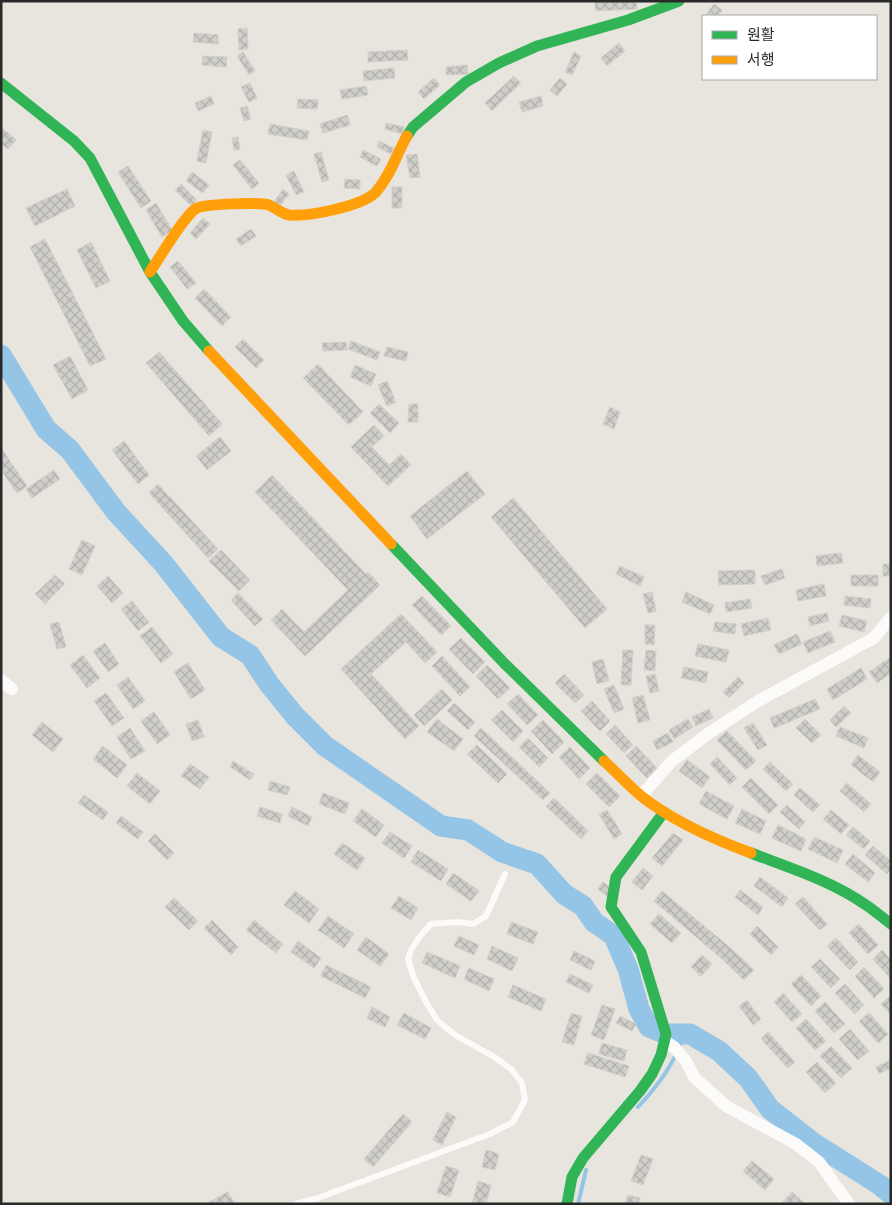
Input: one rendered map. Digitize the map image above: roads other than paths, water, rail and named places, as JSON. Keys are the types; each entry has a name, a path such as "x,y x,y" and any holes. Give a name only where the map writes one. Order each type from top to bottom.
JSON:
{"street":[{"path":"150,272 179,228 196,208 248,203 268,205 288,215 316,214 350,205 374,194 389,176 399,150 413,127 466,82 499,63 537,46 628,20 678,1"},
{"path":"1,83 59,129 90,158 150,272 183,321 225,370 504,663 570,729 644,798 660,809 716,840 791,868 834,887 865,904 891,924"},
{"path":"644,798 672,762 709,733 758,701 874,638 891,617"},
{"path":"1,680 12,689"},
{"path":"567,1204 571,1179 585,1155 604,1130 648,1081 659,1059 665,1040 666,1034 641,952 611,907 616,877 660,809"},
{"path":"665,1040 686,1061 694,1078 726,1106 796,1144 819,1162 849,1204"}],"lane":[{"path":"296,1204 315,1199 466,1144 513,1122 525,1100 522,1083 512,1070 496,1058 456,1035 437,1020 414,978 408,960 420,936 430,924 458,922 473,924 486,916 505,874"}],"waterway":[{"path":"1,355 46,429 70,450 116,512 163,563 221,637 250,655 269,684 295,716 325,746 441,826 468,830 502,852 537,864 564,894 583,906 594,922 614,936 628,969 639,1009 649,1027 666,1034 690,1034 719,1051 748,1078 770,1109 812,1142 891,1194"},
{"path":"672,1034 680,1045"},
{"path":"638,1107 659,1082 676,1054"},
{"path":"578,1204 586,1170"}]}
